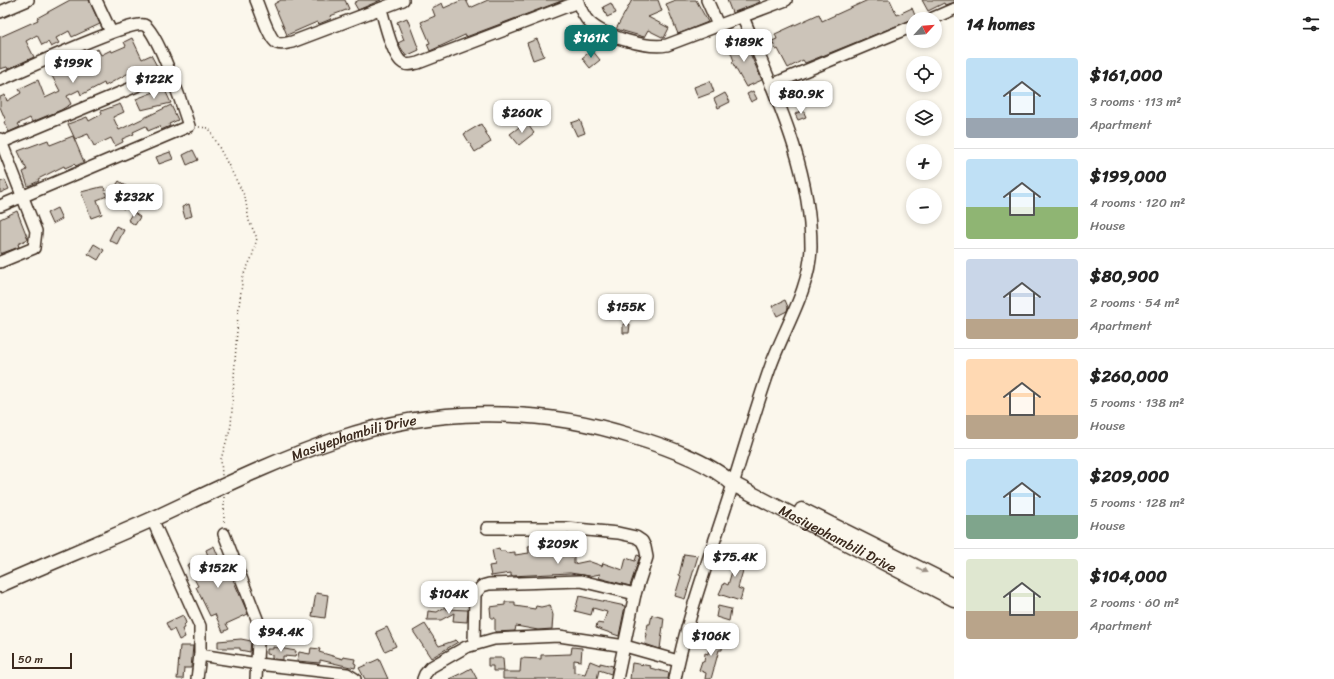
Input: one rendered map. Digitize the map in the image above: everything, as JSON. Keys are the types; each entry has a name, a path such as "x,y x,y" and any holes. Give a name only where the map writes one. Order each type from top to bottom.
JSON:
{"main road":[{"name":"Masiyephambili Drive","path":"0,585 152,519 223,486 339,438 383,427 427,419 479,414 566,420 607,428 673,451 954,586"},
{"name":"Masiyephambili Drive","path":"731,479 954,599"}],"street":[{"path":"0,12 11,3 28,0"},
{"path":"96,0 111,32"},
{"path":"256,0 271,37 276,42 282,44 292,42 403,0"},
{"path":"707,0 718,25"},
{"path":"381,9 397,56 403,64 407,65 418,63 578,1 586,19 596,27 636,44 652,47 667,45 786,0"},
{"path":"942,14 954,9"},
{"path":"675,679 678,661 698,587 731,479 769,369 802,292 810,260 810,220 802,176 794,148 771,85 743,17"},
{"path":"0,80 111,32 138,24 149,27 170,72 189,126 24,198 0,206"},
{"path":"771,85 906,29"},
{"path":"0,262 34,248 36,231 0,141 170,72"},
{"path":"152,519 200,626 200,655 197,679"},
{"path":"487,528 566,528 618,533 636,537 642,542 645,547 647,557 635,594 617,679"},
{"path":"224,534 260,624 256,679"},
{"path":"474,644 475,594 482,586 489,584 581,582 635,594"},
{"path":"423,679 431,667 474,644 494,639 546,636 625,646 678,661"},
{"path":"200,655 258,664 347,674 355,679"}],"path":[{"path":"189,126 209,128 245,196 249,221 257,238 252,257 243,276 238,314 231,426 221,459 224,534"}],"building":[{"path":"70,0 89,0 100,24 72,37 69,31 56,38 59,43 51,47 48,42 42,45 37,35 26,41 34,57 8,69 7,67 0,69 0,37 38,20 37,18"},
{"path":"281,0 345,0 349,9 330,16 331,19 319,24 317,22 287,35 274,4"},
{"path":"359,0 381,0 358,10 354,3"},
{"path":"462,0 466,0 470,8 488,0 564,0 466,37 465,35 430,51 427,44 430,43 421,22 435,16 432,8 442,3 444,8"},
{"path":"632,0 658,0 662,11 648,17 669,28 664,38 648,30 644,37 616,29"},
{"path":"676,0 696,0 708,22 678,34 666,4"},
{"path":"727,0 759,0 760,2 732,13"},
{"path":"868,0 890,0 897,15 912,8 914,12 906,12 906,22 805,63 803,60 788,68 772,41 777,39 775,34 819,14 822,21"},
{"path":"922,0 954,0 954,2 945,5 944,3 928,11"},
{"path":"611,3 616,13 607,17 603,7"},
{"path":"407,18 419,50 406,56 398,43 404,40 397,22"},
{"path":"132,38 142,59 151,55 158,68 150,72 147,66 139,70 138,68 105,86 104,83 81,95 79,90 67,96 71,104 61,110 32,122 30,118 18,124 20,127 9,132 4,122 6,121 0,107 0,97 5,95 7,101 21,93 19,89 38,80 45,98 60,91 52,76 80,61 79,59 98,49 101,55 111,50 112,52 126,46 124,42"},
{"path":"743,38 762,80 746,87 732,62 734,61 728,45"},
{"path":"537,39 544,56 533,60 527,43"},
{"path":"592,50 600,60 590,68 582,58"},
{"path":"710,81 714,92 698,98 694,87"},
{"path":"164,88 171,103 141,110 136,99"},
{"path":"753,91 757,99 751,102 747,94"},
{"path":"725,93 730,102 718,108 714,99"},
{"path":"120,104 124,112 113,117 119,130 171,105 178,120 161,130 160,126 148,131 146,126 133,132 134,134 122,139 123,142 115,146 111,138 94,146 88,134 75,139 68,124 87,117 89,121 102,114 101,111"},
{"path":"803,110 806,117 798,120 795,114"},
{"path":"580,120 585,133 577,136 571,123"},
{"path":"526,122 534,133 519,145 510,134"},
{"path":"481,124 491,142 475,152 464,134"},
{"path":"73,136 84,162 76,166 74,164 65,168 64,166 38,179 39,181 28,186 23,172 27,170 18,151 48,140 50,145"},
{"path":"193,150 198,160 187,165 183,155"},
{"path":"170,152 173,159 159,164 156,157"},
{"path":"5,180 9,189 0,193 0,182"},
{"path":"119,181 126,186 123,191 118,193 113,190"},
{"path":"104,187 107,196 97,200 102,214 91,218 81,192"},
{"path":"123,197 129,200 124,209 118,205"},
{"path":"189,204 192,216 185,218 182,207"},
{"path":"57,208 62,219 52,224 47,213"},
{"path":"17,211 28,239 18,244 19,247 0,254 0,219"},
{"path":"133,212 140,217 135,225 128,220"},
{"path":"116,226 124,230 117,244 109,240"},
{"path":"94,244 104,250 98,260 88,254"},
{"path":"785,300 788,307 787,311 777,316 772,306"},
{"path":"623,324 630,324 629,333 623,333"},
{"path":"560,544 560,546 573,546 574,552 556,552 574,557 574,564 588,561 602,566 603,563 623,570 626,558 635,561 637,555 640,556 630,586 599,578 600,574 590,576 570,573 511,576 511,573 491,576 489,566 495,565 492,550 499,548 500,551 505,551 506,553 515,552 515,555 529,553 528,546 536,545 536,547 552,547 552,545"},
{"path":"214,546 224,570 228,568 248,614 226,624 229,629 223,632 215,614 210,616 196,587 198,586 187,565 208,556 206,550"},
{"path":"738,551 748,553 738,588 743,590 740,601 719,594 724,583 728,585"},
{"path":"684,554 698,556 685,599 675,596 681,576 679,575"},
{"path":"316,593 328,595 325,618 312,616"},
{"path":"579,596 625,606 619,636 596,628 597,623 603,624 607,612 593,608 591,615 575,611"},
{"path":"505,602 515,602 515,606 535,609 536,606 541,607 550,605 553,615 552,629 538,630 516,626 515,631 495,632 495,618 491,618 490,607 505,605"},
{"path":"718,606 731,609 729,621 716,617"},
{"path":"445,607 446,609 468,610 467,622 453,621 454,613 441,620 427,620 428,611 437,612"},
{"path":"183,615 186,623 184,625 185,628 182,629 185,637 179,640 174,629 170,631 166,623"},
{"path":"652,615 664,618 660,649 645,644 648,624 650,624"},
{"path":"425,624 439,646 456,640 458,642 431,658 413,631"},
{"path":"387,627 396,646 385,651 376,632"},
{"path":"710,637 723,639 722,650 719,650 711,679 705,679 706,673 699,670 702,661 704,662 705,653 708,654"},
{"path":"241,639 251,641 250,652 240,650 240,648 218,648 218,641"},
{"path":"180,646 193,646 191,668 184,668 183,679 177,679"},
{"path":"273,647 296,651 295,657 283,656 283,660 272,659 272,655 267,654 267,649 273,649"},
{"path":"572,647 582,648 581,661 574,660 574,672 585,674 590,661 600,665 600,663 613,666 611,674 599,670 597,679 503,679 503,672 520,672 521,658 541,659 541,655 571,654"},
{"path":"311,648 320,649 319,652 343,659 343,657 355,659 355,668 320,660 320,663 297,661 299,652 310,654"},
{"path":"488,658 503,658 504,671 493,671 493,666 488,666"},
{"path":"379,659 388,679 365,679 359,668"},
{"path":"632,663 651,666 650,668 669,673 668,679 630,679"},
{"path":"471,668 477,679 449,679 464,672"}]}
